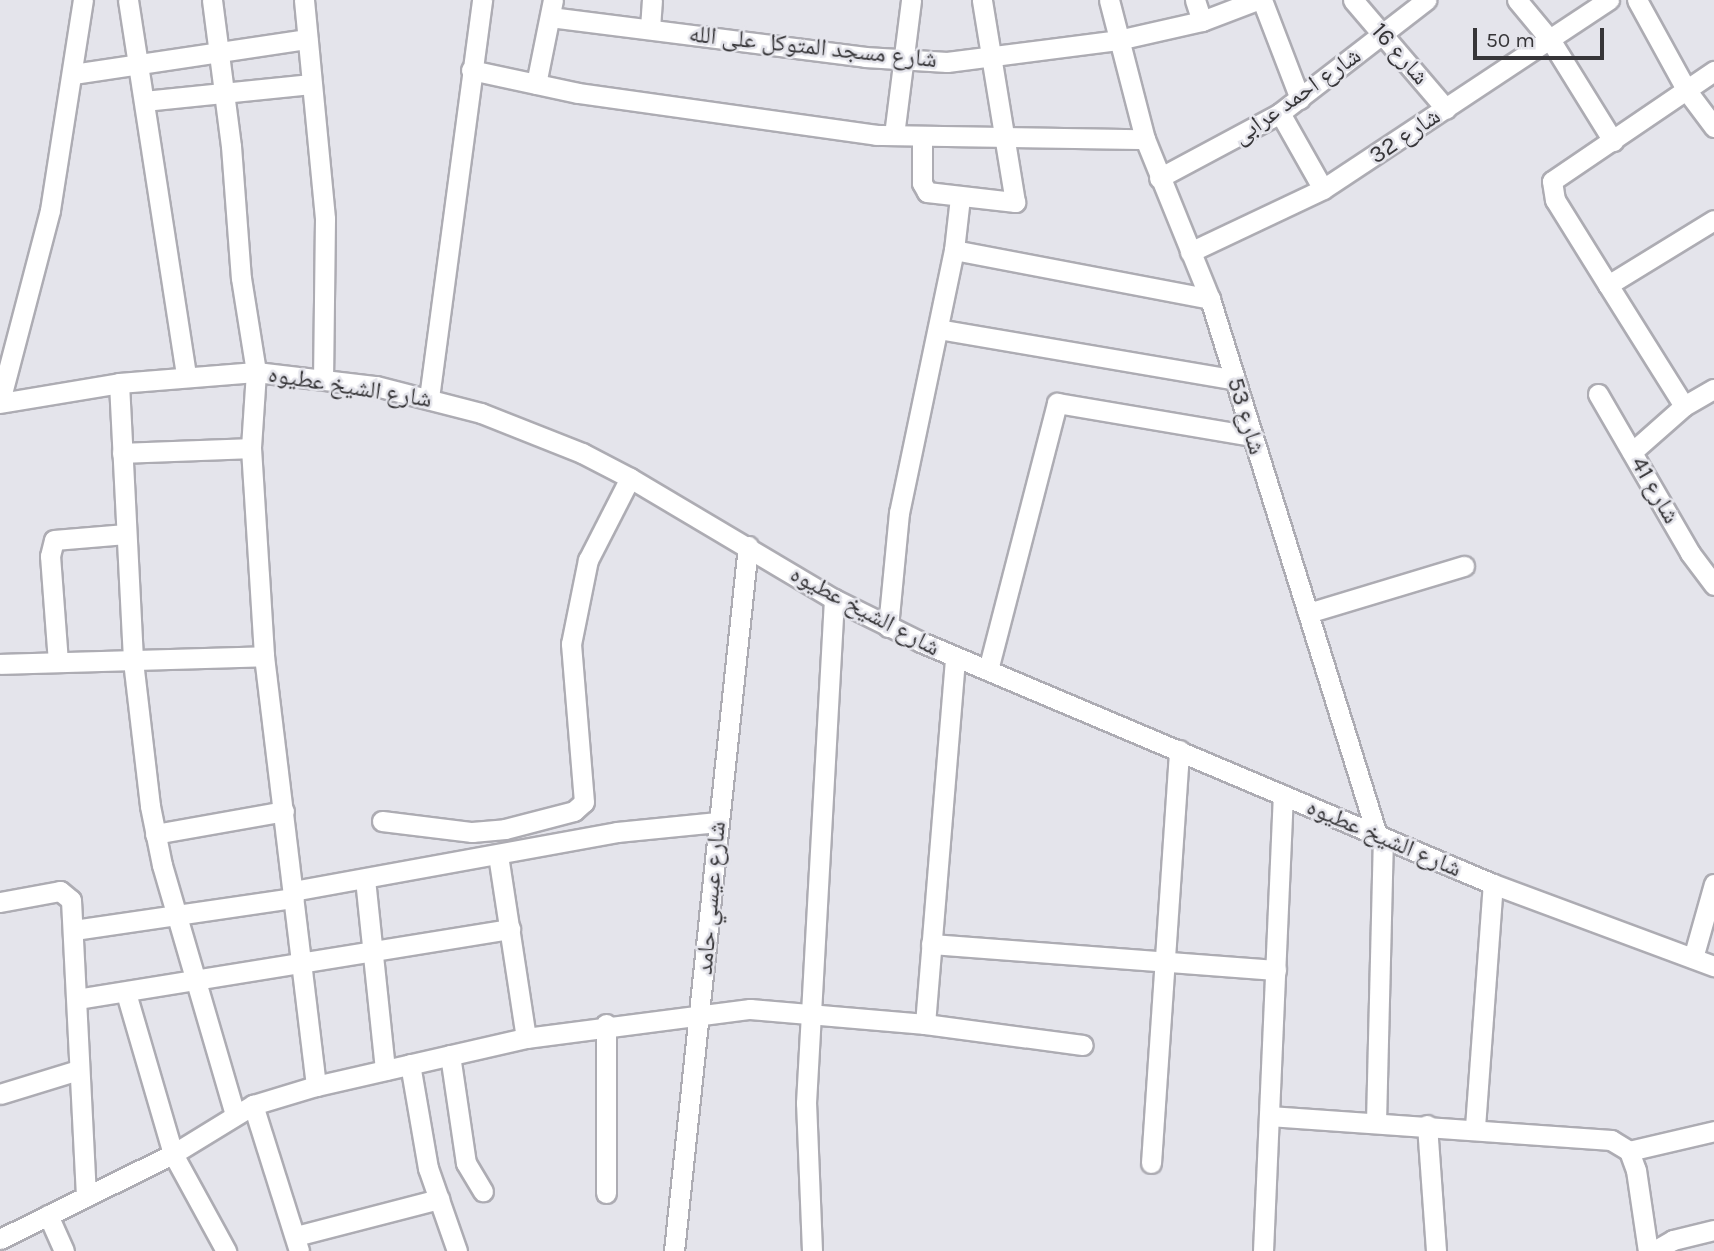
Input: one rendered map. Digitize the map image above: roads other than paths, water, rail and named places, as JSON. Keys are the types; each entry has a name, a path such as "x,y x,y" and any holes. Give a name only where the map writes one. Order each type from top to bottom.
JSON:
{"street":[{"path":"0,402 50,210 83,0"},
{"path":"128,0 186,376"},
{"path":"212,0 225,93 241,278 256,372 251,448 264,656 316,1086"},
{"path":"304,0 327,251 323,377"},
{"path":"429,398 482,0"},
{"path":"650,28 652,0"},
{"path":"894,135 911,0"},
{"path":"922,136 923,188 960,197 1016,202 982,0"},
{"name":"شارع 53","path":"1109,0 1145,139 1210,299 1380,837 1376,1122"},
{"path":"1195,0 1202,21"},
{"path":"1259,0 1300,99"},
{"name":"شارع مسجد المتوكل على الله","path":"551,8 650,28 904,61 993,58 1118,40 1202,21 1259,0"},
{"name":"شارع 16","path":"1353,0 1446,108"},
{"name":"شارع احمد عرابى","path":"1159,178 1280,113 1426,0"},
{"path":"1517,0 1551,41 1613,141"},
{"name":"شارع 32","path":"1190,252 1323,189 1551,41 1609,0"},
{"path":"1637,0 1687,91 1714,127"},
{"path":"536,84 551,8"},
{"path":"73,74 219,50 307,39"},
{"path":"471,70 536,84 894,135 1145,139"},
{"path":"1684,406 1550,186 1714,71"},
{"path":"144,101 311,84"},
{"path":"1280,113 1323,189"},
{"path":"888,626 899,513 954,250 960,197"},
{"path":"1608,285 1713,223"},
{"path":"954,250 1210,299"},
{"path":"938,328 1235,380"},
{"name":"شارع الشيخ عطيوه","path":"0,402 119,383 256,372 323,377 429,398 532,432 630,478 834,599 955,657 1493,884 1714,966"},
{"path":"119,383 133,661 155,834 177,917 244,1110 297,1243 439,1199"},
{"path":"1632,452 1684,406 1714,389"},
{"name":"شارع 41","path":"1598,394 1714,584"},
{"path":"988,670 1057,403 1252,436"},
{"path":"122,453 251,448"},
{"path":"382,821 472,832 505,829 574,811 584,802 571,644 588,560 630,478"},
{"path":"58,663 50,556 54,540 125,534"},
{"name":"شارع عيسي حامد","path":"674,1251 748,546"},
{"path":"1308,613 1464,566"},
{"path":"812,1251 806,1104 834,599"},
{"path":"0,664 264,656"},
{"path":"925,1024 955,657"},
{"path":"1152,1163 1179,750"},
{"path":"1263,1251 1283,795"},
{"path":"155,834 284,811"},
{"path":"74,930 177,917 617,832 718,821"},
{"path":"498,855 526,1038"},
{"path":"365,879 385,1070"},
{"path":"1475,1127 1493,884"},
{"path":"1693,958 1714,884"},
{"path":"0,902 64,891 71,900 86,1197"},
{"path":"77,999 510,929"},
{"path":"931,944 1164,964 1276,970"},
{"path":"127,993 173,1154 226,1251"},
{"path":"0,1239 173,1154 244,1110 316,1086 526,1038 606,1024 750,1009 925,1024 1083,1045"},
{"path":"606,1024 606,1193"},
{"path":"450,1055 467,1163 483,1191"},
{"path":"410,1064 420,1136 457,1251"},
{"path":"0,1094 78,1070"},
{"path":"1269,1116 1588,1136 1611,1140 1629,1151 1714,1131"},
{"path":"1427,1125 1436,1251"},
{"path":"1629,1151 1648,1251"},
{"path":"48,1215 64,1251"},
{"path":"1654,1251 1673,1240 1714,1230"}]}
